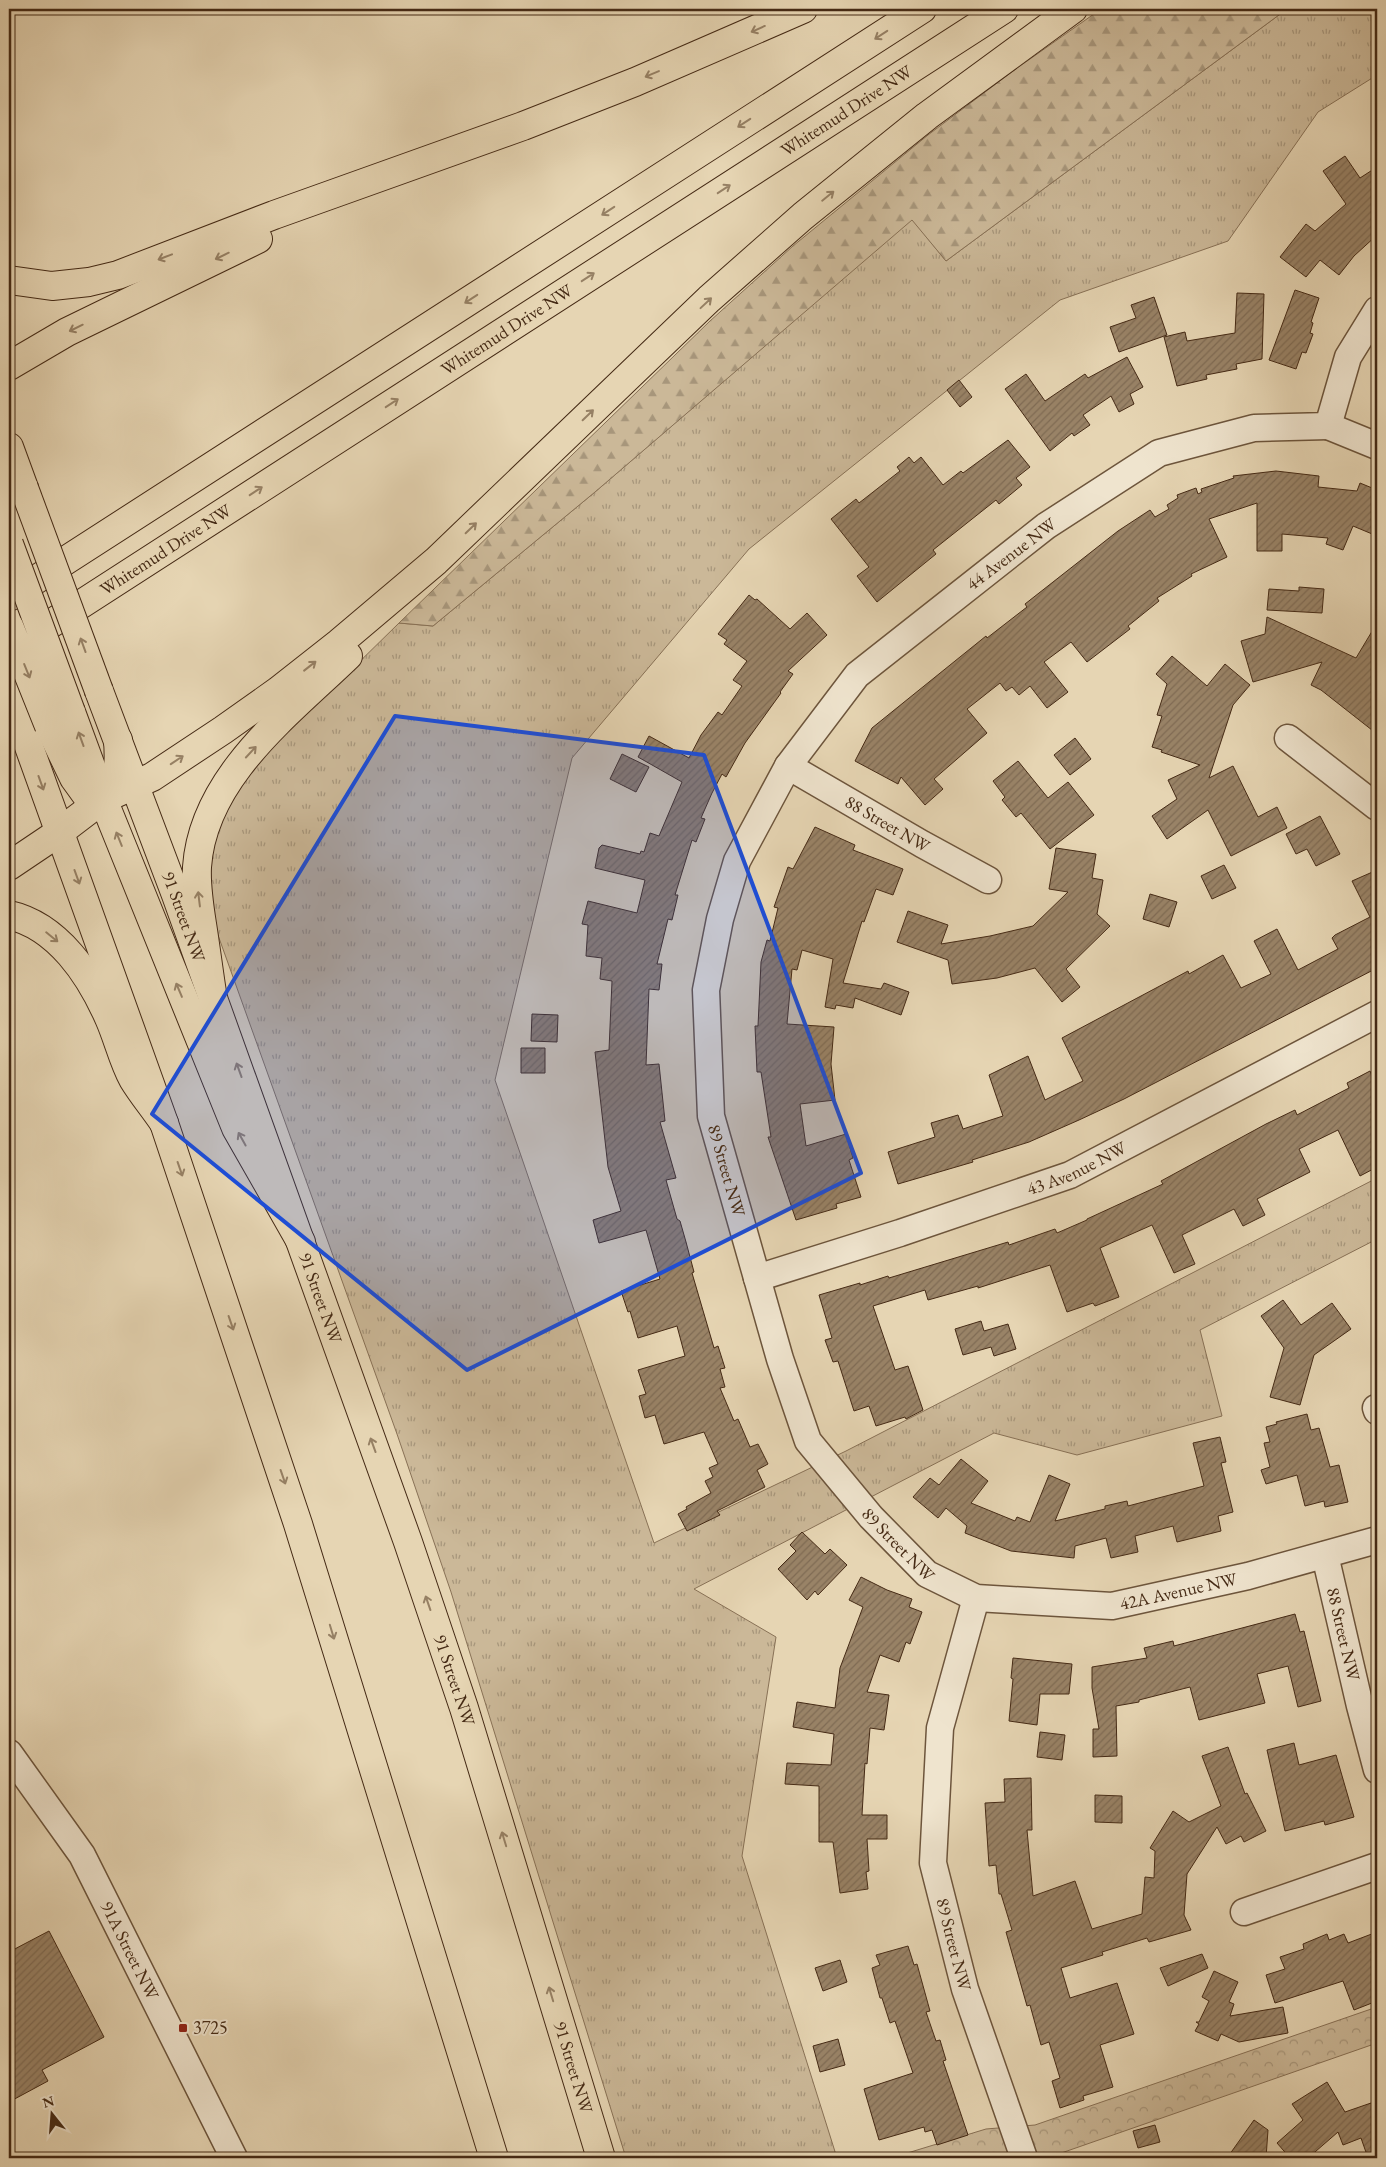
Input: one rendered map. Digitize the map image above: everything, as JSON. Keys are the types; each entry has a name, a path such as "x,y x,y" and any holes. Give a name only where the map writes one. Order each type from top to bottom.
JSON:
{"main road":[{"path":"9,280 52,286 89,282 118,275 274,215 523,126 635,82 803,9"},
{"path":"9,597 922,9"},
{"name":"Whitemud Drive NW","path":"9,651 1004,9"},
{"path":"9,866 61,831 103,799 152,777 278,691 339,643 436,561 709,299 803,216 927,116 1073,9"},
{"path":"9,366 67,332 248,243 466,158 523,126"},
{"name":"91 Street NW","path":"9,448 136,785 408,1542 464,1708 601,2158"},
{"path":"9,544 103,799 236,1128 301,1242"},
{"path":"213,999 198,893 197,869 204,828 219,793 249,754 376,629 436,561"},
{"path":"9,626 61,831 164,1123 299,1527 494,2158"},
{"path":"9,691 87,796 103,799"},
{"path":"103,799 115,779 120,764 118,740"},
{"path":"9,915 47,932 73,959 109,1017 133,1078 164,1123"}],"street":[{"path":"1377,310 1348,357 1328,426 1377,446"},
{"name":"44 Avenue NW","path":"720,919 737,861 788,766 857,675 1046,526 1159,453 1254,428 1328,426"},
{"path":"1288,738 1377,807"},
{"name":"88 Street NW","path":"788,766 988,880"},
{"name":"89 Street NW","path":"720,919 706,990 711,1116 780,1359 808,1441 871,1517 927,1574 976,1598 940,1728 933,1864 965,1989 1024,2158"},
{"name":"43 Avenue NW","path":"756,1278 900,1233 1070,1175 1377,1014"},
{"name":"42A Avenue NW","path":"976,1598 1112,1606 1248,1576 1377,1540"},
{"name":"88 Street NW","path":"1325,1555 1377,1770"},
{"name":"91A Street NW","path":"9,1753 82,1855 234,2158"},
{"path":"1244,1912 1377,1866"}],"highlighted area":[{"path":"395,716 704,755 861,1173 467,1370 152,1114"}],"green space":[{"path":"1101,9 1287,9 946,261 912,220 595,492 433,626 399,623 710,321 793,246 928,135 1013,71"},
{"path":"1287,9 1377,9 1377,75 1318,112 1228,241 1060,300 749,549 572,758 495,1080 654,1543 846,1451 1377,1178 1377,1239 1200,1330 1222,1416 1077,1455 994,1433 694,1589 776,1637 742,1856 837,2158 626,2158 451,1592 397,1434 214,924 207,886 217,822 249,770 399,623 433,626 595,492 912,219 946,261"},
{"path":"1377,2007 1377,2043 1047,2158 891,2158 986,2129 1035,2125"}],"building":[{"path":"1345,156 1360,178 1377,167 1377,235 1354,256 1339,275 1320,260 1306,277 1280,257 1306,224 1315,231 1346,204 1323,171"},
{"path":"1295,290 1319,298 1311,322 1313,323 1310,333 1313,334 1306,353 1302,352 1296,369 1269,360"},
{"path":"1237,293 1264,294 1262,359 1236,364 1237,369 1206,375 1207,379 1177,386 1164,337 1185,332 1187,341 1235,333"},
{"path":"1154,297 1167,335 1119,352 1110,327 1136,318 1131,305"},
{"path":"1127,357 1143,387 1130,394 1134,404 1119,412 1111,396 1083,415 1090,425 1074,436 1072,433 1050,451 1005,389 1026,374 1045,401 1085,374 1088,378"},
{"path":"959,380 972,397 960,407 947,390"},
{"path":"1008,440 1030,467 1016,478 1022,485 999,504 996,500 933,550 936,554 877,602 857,576 869,567 831,519 856,499 859,503 900,471 897,467 909,457 914,463 921,457 943,485 961,471 963,473"},
{"path":"1276,471 1319,476 1318,487 1357,491 1360,483 1377,490 1377,536 1353,526 1343,550 1326,544 1328,538 1282,534 1282,551 1257,551 1257,503 1209,519 1227,557 1191,574 1192,576 1157,598 1159,601 1128,626 1130,629 1087,662 1071,642 1044,662 1068,692 1047,708 1030,686 1019,695 1012,687 1006,691 1000,683 967,709 987,733 934,779 943,789 925,805 901,777 898,784 855,761 872,728 986,636 987,638 1027,607 1025,604 1118,531 1150,510 1155,517 1169,509 1167,505 1178,498 1177,495 1196,488 1198,494 1202,492 1201,489 1234,478 1233,476"},
{"path":"1299,587 1324,589 1322,613 1267,610 1269,589 1299,591"},
{"path":"749,595 755,600 757,599 790,629 807,613 827,635 788,671 793,674 745,743 726,777 722,774 712,793 701,818 705,819 696,842 692,840 675,895 678,895 672,920 668,919 657,964 662,964 659,990 649,989 646,1065 659,1064 665,1121 660,1122 676,1178 666,1180 677,1219 680,1221 694,1272 692,1273 714,1348 718,1346 725,1368 720,1369 725,1387 720,1388 734,1421 738,1419 750,1447 758,1444 768,1464 757,1470 765,1487 717,1511 720,1515 687,1531 678,1514 687,1509 686,1507 711,1493 705,1481 713,1477 709,1468 718,1464 704,1432 664,1444 655,1415 645,1418 639,1396 646,1394 638,1370 685,1356 677,1326 638,1338 630,1311 628,1312 621,1291 660,1279 646,1230 599,1243 593,1220 621,1211 608,1167 595,1052 609,1050 612,981 600,979 602,958 586,956 588,925 582,924 588,901 637,913 645,880 595,868 599,848 602,845 640,854 641,851 644,852 650,833 659,836 682,782 638,757 649,736 689,758 701,735 718,712 722,715 742,686 733,680 747,661 724,644 727,640 718,634"},
{"path":"1267,617 1356,658 1377,623 1377,734 1321,690 1311,685 1322,662 1253,682 1241,641 1265,634"},
{"path":"1172,656 1207,686 1225,664 1250,685 1233,705 1209,778 1233,766 1258,817 1277,807 1287,828 1231,856 1208,810 1167,839 1152,816 1177,799 1168,780 1200,765 1161,752 1162,750 1152,747 1162,716 1157,715 1167,684 1156,674"},
{"path":"1075,738 1091,759 1070,775 1054,755"},
{"path":"622,754 649,767 636,792 610,779"},
{"path":"1018,761 1048,798 1068,782 1094,815 1050,849 1021,813 1016,817 1002,800 1005,797 993,781"},
{"path":"1320,816 1340,854 1316,866 1307,849 1296,854 1286,834"},
{"path":"815,827 855,845 853,850 903,869 893,895 876,889 864,922 862,921 843,983 881,989 884,983 909,992 901,1015 855,998 853,1008 836,1005 835,1009 825,1007 833,959 802,950 797,970 792,969 787,1024 834,1027 831,1064 835,1100 800,1104 806,1146 846,1134 853,1158 849,1160 861,1197 836,1204 837,1208 796,1220 768,1137 771,1137 761,1072 757,1072 755,1026 758,1026 761,962 767,940 770,941 778,908 774,907 788,867 793,869"},
{"path":"1056,848 1096,854 1092,878 1103,880 1097,914 1110,926 1066,969 1080,987 1062,1002 1035,968 997,978 952,984 948,960 897,942 908,911 948,925 941,944 990,936 1033,926 1068,892 1049,889"},
{"path":"1224,865 1236,888 1212,899 1201,876"},
{"path":"1377,870 1377,968 1124,1099 1079,1120 1029,1142 972,1160 973,1162 898,1184 888,1152 935,1137 931,1123 958,1115 963,1129 1003,1116 989,1075 1028,1056 1045,1100 1083,1081 1062,1038 1188,971 1189,974 1223,955 1241,988 1271,974 1254,941 1277,929 1298,970 1338,949 1332,938 1335,935 1370,917 1352,881"},
{"path":"1150,894 1177,902 1169,927 1143,919"},
{"path":"532,1014 558,1015 557,1042 531,1041"},
{"path":"521,1048 545,1048 545,1073 521,1073"},
{"path":"1370,1071 1372,1076 1377,1073 1377,1167 1360,1176 1338,1130 1299,1149 1310,1172 1257,1199 1265,1215 1243,1226 1234,1209 1182,1235 1195,1264 1174,1273 1152,1225 1100,1248 1119,1297 1095,1306 1093,1303 1067,1312 1050,1265 978,1288 978,1286 928,1300 925,1290 873,1306 895,1370 908,1366 923,1410 906,1419 905,1417 876,1426 869,1406 854,1411 838,1361 833,1362 825,1340 832,1338 819,1295 888,1276 889,1278 1008,1242 1009,1245 1055,1229 1057,1233 1163,1184 1161,1181 1266,1124 1295,1110 1297,1115 1349,1088 1347,1083"},
{"path":"1283,1300 1301,1325 1332,1303 1351,1329 1314,1355 1300,1405 1270,1397 1284,1348 1261,1316"},
{"path":"981,1321 984,1331 1008,1324 1016,1349 994,1356 991,1347 963,1355 955,1329"},
{"path":"1307,1414 1311,1430 1319,1428 1330,1467 1339,1465 1348,1502 1325,1507 1324,1501 1305,1506 1297,1475 1266,1484 1261,1470 1270,1467 1264,1443 1270,1442 1266,1427 1277,1424 1276,1422"},
{"path":"1220,1437 1226,1462 1221,1463 1233,1512 1218,1516 1221,1531 1177,1542 1173,1526 1135,1536 1138,1552 1111,1558 1106,1538 1075,1546 1074,1558 1011,1551 965,1533 967,1526 946,1508 938,1518 913,1497 930,1478 939,1485 961,1459 988,1481 971,1503 1015,1521 1017,1517 1030,1522 1049,1475 1070,1484 1055,1521 1105,1509 1105,1506 1127,1501 1128,1506 1204,1486 1193,1443"},
{"path":"802,1532 825,1554 830,1549 847,1565 818,1595 815,1591 807,1600 778,1569 796,1551 790,1545"},
{"path":"861,1577 887,1590 912,1599 909,1607 922,1612 910,1644 906,1642 899,1662 880,1655 867,1692 889,1695 884,1730 870,1728 867,1764 865,1763 862,1815 887,1815 887,1839 867,1839 869,1871 866,1872 868,1889 840,1893 833,1842 819,1842 819,1786 785,1784 787,1763 831,1765 834,1734 793,1727 797,1702 835,1708 840,1668 863,1607 849,1600"},
{"path":"1295,1614 1300,1632 1304,1631 1321,1701 1298,1707 1288,1666 1257,1674 1265,1703 1199,1720 1190,1687 1139,1700 1139,1702 1116,1706 1117,1756 1093,1757 1093,1729 1099,1729 1092,1688 1092,1667 1147,1658 1144,1648 1173,1641 1174,1646"},
{"path":"1013,1658 1072,1664 1069,1694 1040,1694 1037,1725 1009,1721"},
{"path":"1040,1732 1065,1735 1062,1760 1037,1757"},
{"path":"1294,1743 1299,1765 1336,1755 1354,1817 1325,1825 1324,1821 1285,1831 1267,1750"},
{"path":"1228,1747 1245,1794 1247,1793 1266,1831 1244,1842 1241,1836 1226,1844 1217,1827 1187,1874 1184,1915 1191,1930 1149,1942 1147,1938 1102,1952 1103,1955 1061,1968 1070,1998 1117,1983 1134,2034 1100,2045 1113,2087 1083,2096 1084,2100 1060,2108 1052,2081 1060,2078 1049,2042 1041,2045 1030,2005 1027,2006 1006,1932 1012,1930 1001,1894 999,1894 996,1865 989,1866 985,1803 1005,1802 1004,1779 1031,1778 1032,1830 1027,1830 1033,1896 1075,1881 1092,1929 1142,1914 1145,1877 1154,1878 1155,1851 1150,1848 1173,1811 1189,1822 1221,1806 1202,1756"},
{"path":"1095,1795 1122,1796 1122,1823 1095,1822"},
{"path":"49,1931 104,2037 42,2070 48,2081 9,2102 9,1952"},
{"path":"1377,1932 1377,2001 1354,2010 1343,1981 1275,2003 1266,1975 1285,1969 1280,1957 1304,1949 1303,1944 1327,1934 1329,1940 1344,1934 1348,1943"},
{"path":"908,1946 914,1965 917,1964 930,2011 926,2012 936,2041 940,2040 946,2060 943,2061 968,2135 937,2145 932,2130 925,2132 924,2127 879,2140 864,2089 913,2073 895,2021 890,2023 882,1998 880,1998 872,1968 880,1965 876,1955"},
{"path":"1202,1954 1208,1968 1168,1986 1160,1968"},
{"path":"840,1960 847,1982 823,1991 815,1968"},
{"path":"1214,1971 1238,1982 1229,2002 1234,2004 1230,2016 1283,2007 1288,2033 1239,2042 1221,2034 1218,2041 1195,2031 1199,2024 1196,2022 1199,2022 1209,2001 1202,1997"},
{"path":"838,2039 845,2065 820,2072 813,2046"},
{"path":"1327,2082 1345,2112 1371,2103 1377,2120 1377,2158 1368,2158 1361,2138 1343,2145 1338,2132 1308,2158 1290,2158 1277,2143 1303,2120 1292,2104"},
{"path":"1254,2120 1268,2130 1266,2158 1227,2158"},
{"path":"1155,2125 1160,2142 1138,2148 1133,2131"}],"place":[{"name":"3725","path":"183,2028"}]}
